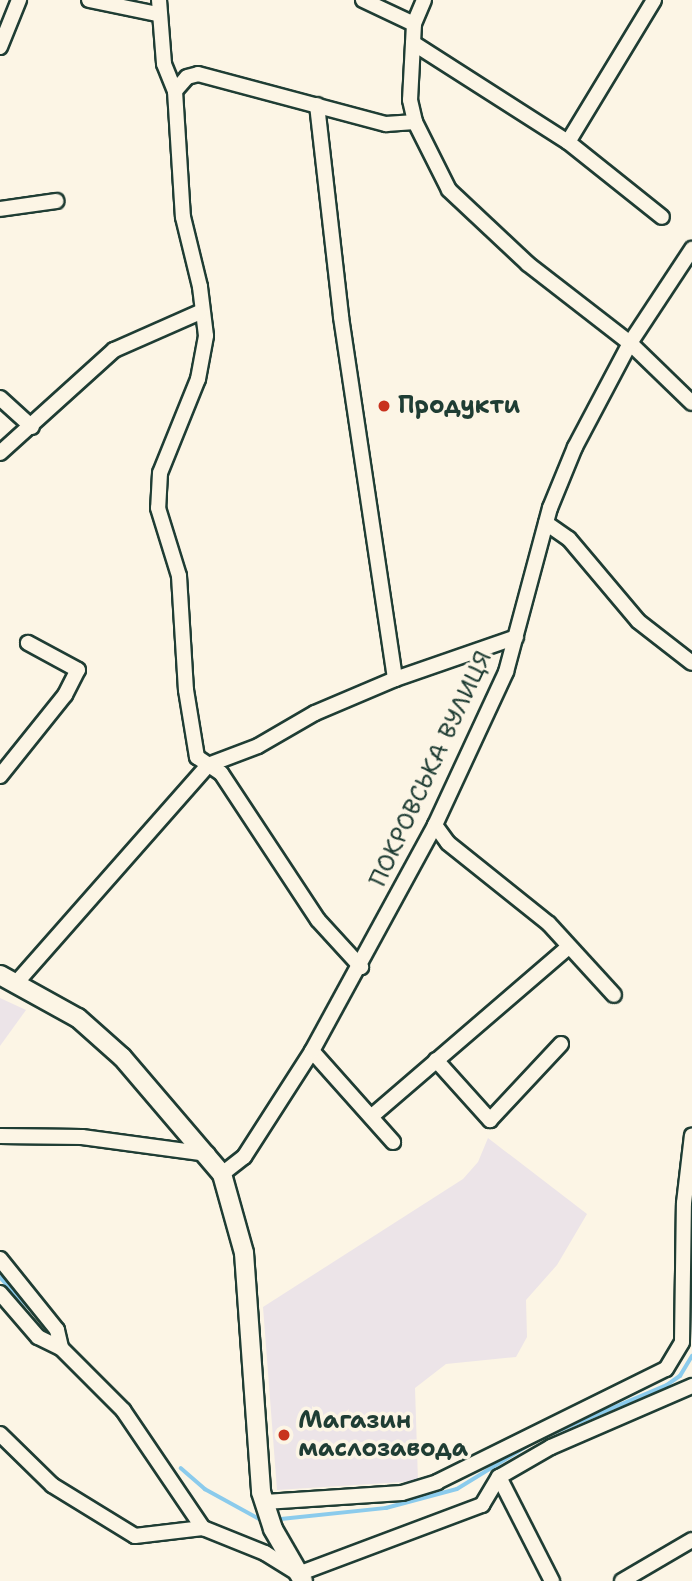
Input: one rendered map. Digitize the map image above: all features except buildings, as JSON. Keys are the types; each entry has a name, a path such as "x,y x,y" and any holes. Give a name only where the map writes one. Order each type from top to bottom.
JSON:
{"main road":[{"path":"0,975 78,1018 122,1057 208,1154 222,1174 244,1254 265,1502 273,1530 300,1577"}],"street":[{"path":"0,47 19,0"},
{"path":"89,0 158,7 164,64 175,91 183,217 200,287 206,336 198,379 160,473 158,508 179,576 186,691 197,757 242,801 318,920 360,967"},
{"path":"363,0 414,24"},
{"path":"424,0 414,24 409,73 415,122 449,190 528,264 630,343 692,403"},
{"path":"568,142 654,0"},
{"path":"413,43 568,142 662,217"},
{"path":"175,91 187,77 198,74 386,124 415,122"},
{"path":"317,106 341,317 395,678"},
{"path":"0,209 56,201"},
{"name":"ПОКРОВСЬКА ВУЛИЦЯ","path":"222,1174 244,1157 313,1051 435,825 506,672 546,523 575,447 630,343 692,249"},
{"path":"0,453 32,427 79,377 114,350 201,312"},
{"path":"0,398 32,427"},
{"path":"546,523 569,539 638,621 692,663"},
{"path":"17,982 208,765 258,746 315,713 395,678 516,637"},
{"path":"0,776 65,695 78,670 28,643"},
{"path":"435,825 448,843 549,923 567,948 614,995"},
{"path":"372,1116 567,948"},
{"path":"436,1060 490,1120 561,1044"},
{"path":"313,1051 393,1142"},
{"path":"265,1502 402,1493 437,1482 666,1369 682,1342 684,1203 692,1135"},
{"path":"0,1136 82,1136 208,1154"},
{"path":"0,1259 57,1330 61,1348"},
{"path":"0,1293 38,1336 61,1348 123,1410 203,1528"},
{"path":"0,1434 52,1485 135,1536 203,1528 265,1553 300,1577 482,1505 499,1477 551,1447 692,1386"},
{"path":"499,1477 552,1581"},
{"path":"622,1581 692,1541"}],"shaded area":[{"path":"0,998 26,1010 0,1046"},
{"path":"488,1138 587,1214 557,1265 526,1300 527,1337 516,1357 446,1364 415,1388 418,1481 277,1490 263,1307 463,1179 478,1162"}],"waterway":[{"path":"0,1277 38,1317"},
{"path":"281,1519 386,1508 457,1489 537,1440 667,1385 680,1376 692,1356"},
{"path":"181,1468 205,1489 263,1521"}],"place":[{"name":"Продукти","path":"384,406"},
{"name":"Магазин маслозавода","path":"284,1435"}]}
